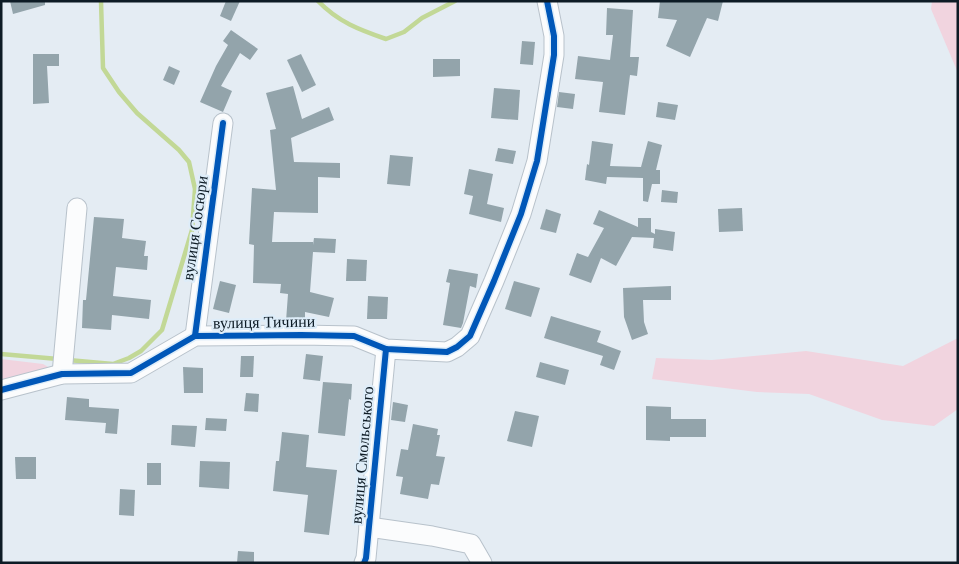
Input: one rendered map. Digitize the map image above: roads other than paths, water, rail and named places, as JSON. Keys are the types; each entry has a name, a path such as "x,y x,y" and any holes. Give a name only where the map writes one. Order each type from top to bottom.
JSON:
{"street":[{"name":"вулиця Тичини","path":"1,390 62,371 131,372 195,336 354,336 386,349 447,352 457,347 470,336 494,281 521,214 537,161 554,55 554,36 547,1"},
{"name":"вулиця Сосюри","path":"195,336 223,123"},
{"path":"62,371 77,208"},
{"name":"вулиця Смольського","path":"364,563 386,349"},
{"path":"369,527 471,544 482,563"}],"waterway":[{"path":"68,360 113,364 141,351 162,330 192,230 195,189 189,162 179,150 137,113 119,92 103,68 101,1"},
{"path":"318,1 341,20 358,29 386,39 404,32 422,18 455,1"},
{"path":"1,354 58,359"}]}
